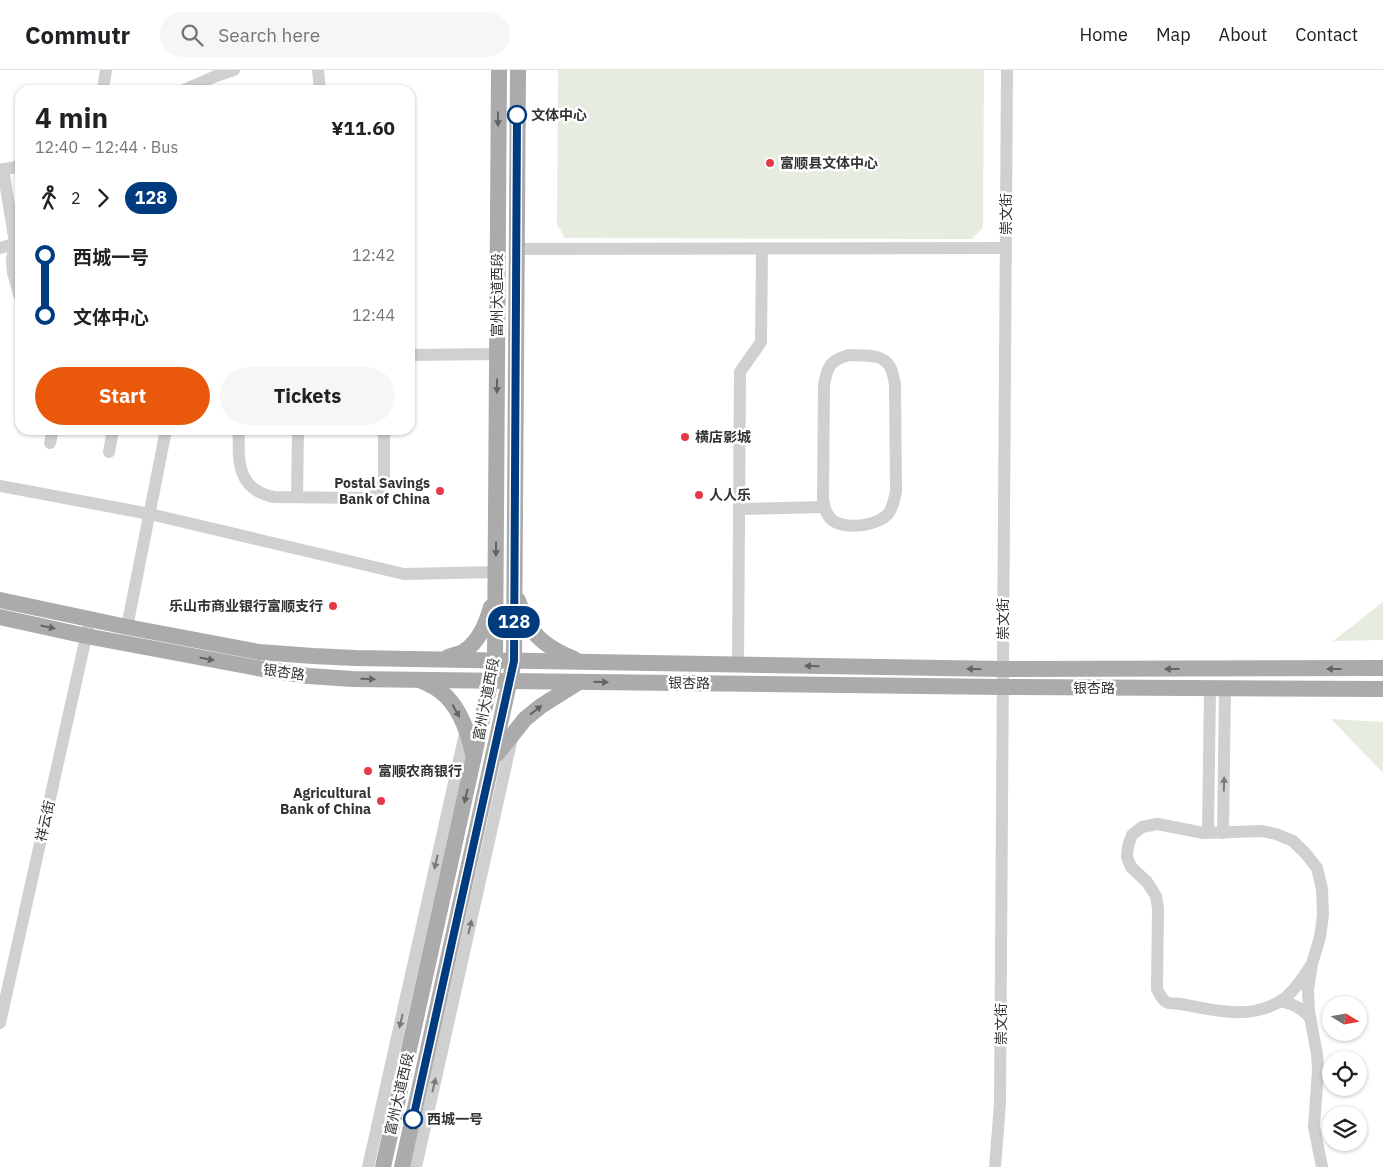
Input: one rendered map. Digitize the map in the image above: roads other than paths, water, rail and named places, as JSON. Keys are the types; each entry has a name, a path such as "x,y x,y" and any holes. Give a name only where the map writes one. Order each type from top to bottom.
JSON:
{"main road":[{"name":"富州大道西段","path":"383,1167 495,660 499,70"},
{"name":"富州大道西段","path":"402,1167 514,661 518,70"},
{"path":"514,591 522,612 540,640 551,649 581,662"},
{"path":"439,660 462,652 472,645 488,619 496,593"},
{"name":"银杏路","path":"0,600 259,652 313,656 439,660 1002,669 1383,668"},
{"name":"银杏路","path":"0,617 86,636 257,668 308,676 354,679 1002,687 1383,689"},
{"path":"420,680 440,690 454,705 466,729 474,758"},
{"path":"493,760 525,719 541,706 579,682"}],"street":[{"path":"104,85 106,70"},
{"path":"195,85 234,70"},
{"path":"318,70 320,85"},
{"name":"崇文街","path":"995,1167 1000,1103 1007,70"},
{"path":"15,167 1,170 15,229"},
{"path":"0,248 15,243"},
{"path":"516,249 1006,248"},
{"path":"738,665 740,372 761,342 762,249"},
{"path":"15,250 12,259 15,280"},
{"path":"415,355 497,354"},
{"path":"849,355 872,356 884,359 891,368 895,384 896,492 890,512 883,519 874,523 841,524 831,519 824,506 824,385 826,373 830,364 839,358 849,355"},
{"path":"50,443 52,435"},
{"path":"109,452 112,435"},
{"path":"127,626 165,435"},
{"path":"239,435 240,467 253,488 264,495 274,497 367,498 378,493 383,487 384,435"},
{"path":"297,497 298,435"},
{"path":"0,486 150,514 404,574 496,572"},
{"path":"739,509 824,506"},
{"name":"祥云街","path":"0,1023 90,619"},
{"path":"1208,832 1217,688"},
{"path":"1217,688 1224,833"},
{"path":"368,1167 466,729"},
{"path":"416,1167 513,732"},
{"path":"1312,964 1294,990 1280,1001 1259,1010 1219,1012 1179,1003 1168,1003 1161,997 1157,989 1158,908 1156,896 1147,882 1131,867 1127,857 1132,835 1142,827 1156,824 1188,831 1224,833 1262,831 1276,834 1293,842 1317,868 1322,888 1323,915 1308,990 1318,1070 1314,1127 1322,1167"},
{"path":"1280,1001 1291,1003 1303,1010 1310,1018"}],"place":[{"name":"文体中心","path":"517,115"},
{"name":"富顺县文体中心","path":"770,163"},
{"name":"横店影城","path":"685,437"},
{"name":"Postal Savings Bank of China","path":"440,491"},
{"name":"人人乐","path":"699,495"},
{"name":"乐山市商业银行富顺支行","path":"333,606"},
{"name":"富顺农商银行","path":"368,771"},
{"name":"Agricultural Bank of China","path":"381,801"},
{"name":"西城一号","path":"413,1119"}]}
